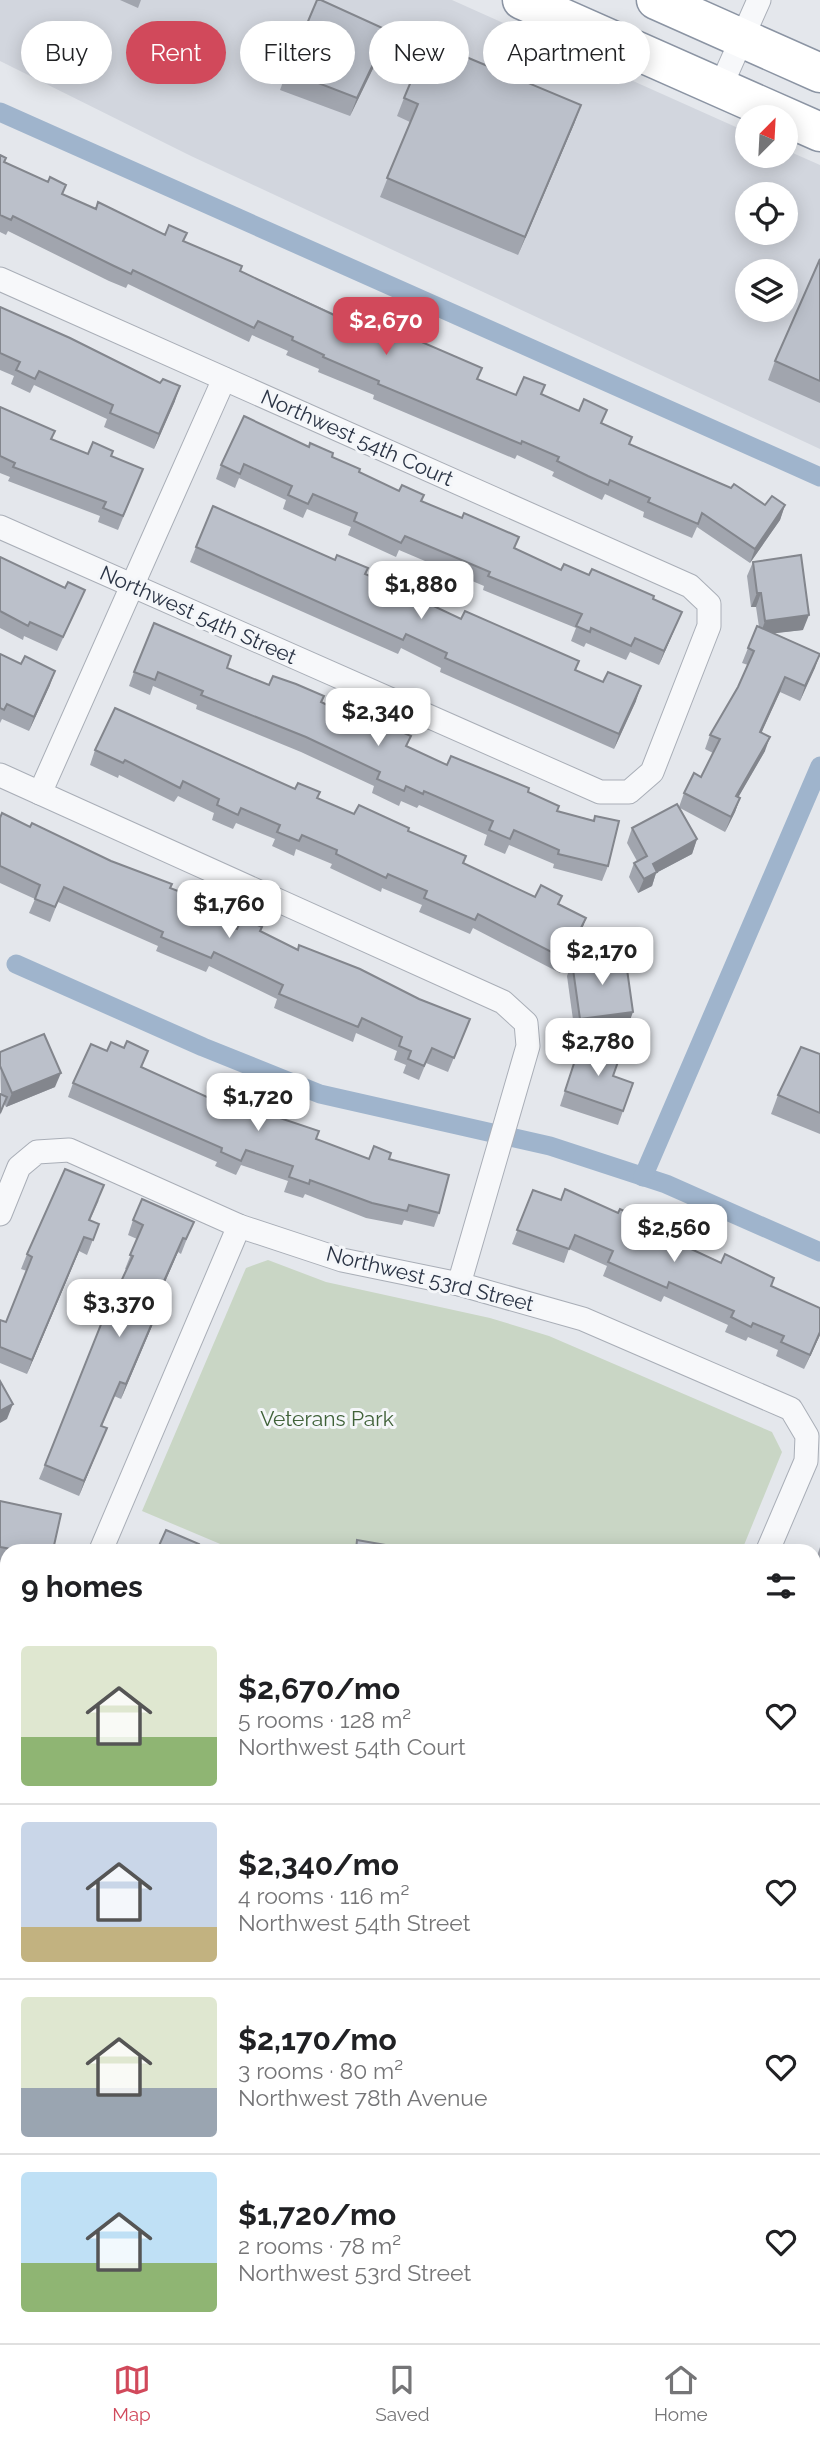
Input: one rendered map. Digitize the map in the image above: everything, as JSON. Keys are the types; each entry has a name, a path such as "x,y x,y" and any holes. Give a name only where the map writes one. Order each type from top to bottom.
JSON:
{"highway":[{"path":"522,0 820,132"},
{"path":"656,0 820,73"}],"street":[{"path":"720,88 759,0"},
{"name":"Northwest 54th Court","path":"0,279 690,586 709,604 709,626 652,772 629,792"},
{"path":"40,793 224,379"},
{"name":"Northwest 54th Street","path":"0,527 600,792 629,792"},
{"path":"0,775 503,1002 526,1023 528,1046 459,1284"},
{"name":"Northwest 53rd Street","path":"0,1214 19,1167 37,1152 69,1150 239,1226 342,1260 459,1284 583,1319 790,1409 807,1436 806,1461 771,1544"},
{"path":"105,1544 239,1226"}],"shaded area":[{"path":"0,0 452,0 499,21 483,21 483,84 640,84 735,127 735,168 798,168 798,155 820,165 820,449 191,156 46,84 112,84 112,21 21,21 21,71 0,61"}],"green space":[{"name":"Veterans Park","path":"268,1260 326,1282 490,1318 549,1336 772,1432 782,1452 744,1544 220,1544 142,1511 246,1268"}],"building":[{"path":"317,0 321,0 369,22 369,73 357,98 321,84 355,84 355,21 308,21"},
{"path":"469,58 483,64 483,84 531,84 581,105 525,237 387,178 418,104 404,98 410,84 469,84"},
{"path":"0,155 6,158 4,162 48,182 50,177 66,185 62,194 96,209 98,202 165,235 169,225 187,233 183,241 242,266 240,271 338,317 342,307 363,316 359,326 398,341 401,333 482,368 477,379 516,395 524,377 545,385 541,394 579,411 584,399 607,410 601,423 632,437 629,444 731,488 734,484 765,505 772,496 785,505 755,549 702,513 698,524 648,502 650,498 610,480 608,485 588,476 557,461 559,457 522,441 521,444 378,384 379,381 323,357 324,355 292,340 293,337 258,321 254,328 133,270 131,274 13,216 11,220 0,215"},
{"path":"820,259 820,381 775,361 792,322 798,322 798,309"},
{"path":"0,307 160,383 163,379 180,386 159,434 110,413 113,405 39,371 35,379 16,370 20,362 0,353"},
{"path":"0,407 55,431 51,439 88,454 93,442 113,451 111,456 143,469 123,516 103,508 106,502 13,467 15,463 0,456"},
{"path":"244,416 309,447 310,443 333,453 332,457 399,491 402,485 424,495 421,501 462,518 464,513 519,537 514,548 561,570 564,564 589,575 592,569 654,596 653,599 682,612 664,651 635,638 631,646 591,628 590,632 576,626 582,614 488,576 490,572 405,536 401,543 354,521 357,513 313,494 308,504 288,495 292,486 244,464 240,474 221,465"},
{"path":"213,506 335,560 337,555 368,568 365,574 401,589 405,581 429,593 425,602 461,619 465,611 579,661 575,670 603,682 608,672 641,686 619,734 445,658 447,653 406,634 403,640 196,547"},
{"path":"801,555 809,615 765,621 761,593 757,593 753,562"},
{"path":"0,557 65,588 68,582 85,590 63,637 30,622 28,626 0,611"},
{"path":"154,623 231,656 227,668 269,685 273,676 296,684 324,696 321,702 360,721 363,715 411,736 406,746 447,765 451,756 529,788 528,792 559,806 557,811 594,821 595,816 619,821 608,866 558,854 559,850 514,830 510,839 489,830 493,821 424,791 423,794 406,786 404,791 377,779 380,772 306,737 201,695 203,691 158,672 155,680 134,672"},
{"path":"757,626 820,654 805,686 785,677 760,732 770,737 736,796 740,798 731,817 684,793 694,773 701,777 720,739 710,735 738,687 754,651 748,648"},
{"path":"0,654 21,664 25,656 55,671 34,717 7,704 4,710 0,708"},
{"path":"115,708 295,789 298,783 320,792 317,798 354,814 359,805 409,828 408,831 466,856 463,863 535,897 541,885 562,896 558,904 586,918 565,959 478,914 475,920 424,898 427,891 388,874 386,878 336,854 337,850 302,835 299,841 277,832 280,825 241,808 238,815 217,805 219,799 183,781 180,788 125,760 123,763 95,750"},
{"path":"677,804 697,839 653,864 657,872 644,879 634,863 647,856 632,828"},
{"path":"2,813 30,827 32,823 111,861 172,884 170,888 199,899 194,911 237,929 242,918 262,927 260,931 298,950 299,945 360,969 419,999 470,1019 454,1058 432,1048 424,1066 408,1059 411,1051 399,1046 402,1037 362,1018 358,1027 279,994 283,985 214,952 211,958 161,937 163,932 64,887 55,907 35,899 40,885 0,866"},
{"path":"625,955 633,1012 580,1019 572,962"},
{"path":"44,1034 61,1073 12,1093 0,1066 0,1052"},
{"path":"127,1041 148,1051 141,1067 209,1098 211,1093 241,1106 243,1101 262,1112 319,1131 316,1139 369,1159 374,1146 391,1153 389,1159 449,1175 439,1213 409,1205 407,1211 372,1203 310,1180 309,1184 289,1177 293,1166 246,1150 241,1161 221,1152 222,1148 73,1083 91,1044 107,1051 111,1042 124,1048"},
{"path":"581,1042 620,1056 613,1076 633,1083 623,1111 565,1091"},
{"path":"801,1047 820,1054 820,1113 778,1095"},
{"path":"0,1094 7,1097 0,1113"},
{"path":"65,1169 104,1185 89,1220 99,1224 93,1240 84,1237 32,1360 0,1347 0,1320 6,1322 32,1257 27,1254"},
{"path":"565,1189 618,1213 620,1209 694,1242 691,1249 721,1263 725,1254 774,1278 771,1286 820,1308 820,1332 810,1355 781,1342 784,1336 753,1323 751,1327 731,1317 734,1311 669,1282 667,1288 608,1262 613,1251 575,1235 569,1249 517,1230 533,1190 561,1200"},
{"path":"142,1199 194,1222 186,1239 183,1238 160,1290 165,1293 126,1384 120,1382 101,1426 107,1428 84,1481 45,1465 102,1322 133,1256 130,1255 143,1225 133,1220"},
{"path":"0,1381 13,1404 0,1411"},
{"path":"0,1501 61,1514 54,1544 0,1544"},
{"path":"166,1530 199,1544 160,1544"},
{"path":"357,1540 380,1544 357,1544"}],"waterway":[{"path":"0,112 820,477"},
{"path":"643,1177 820,766"},
{"path":"16,964 203,1047 320,1094 550,1146 666,1184 820,1252"}]}
